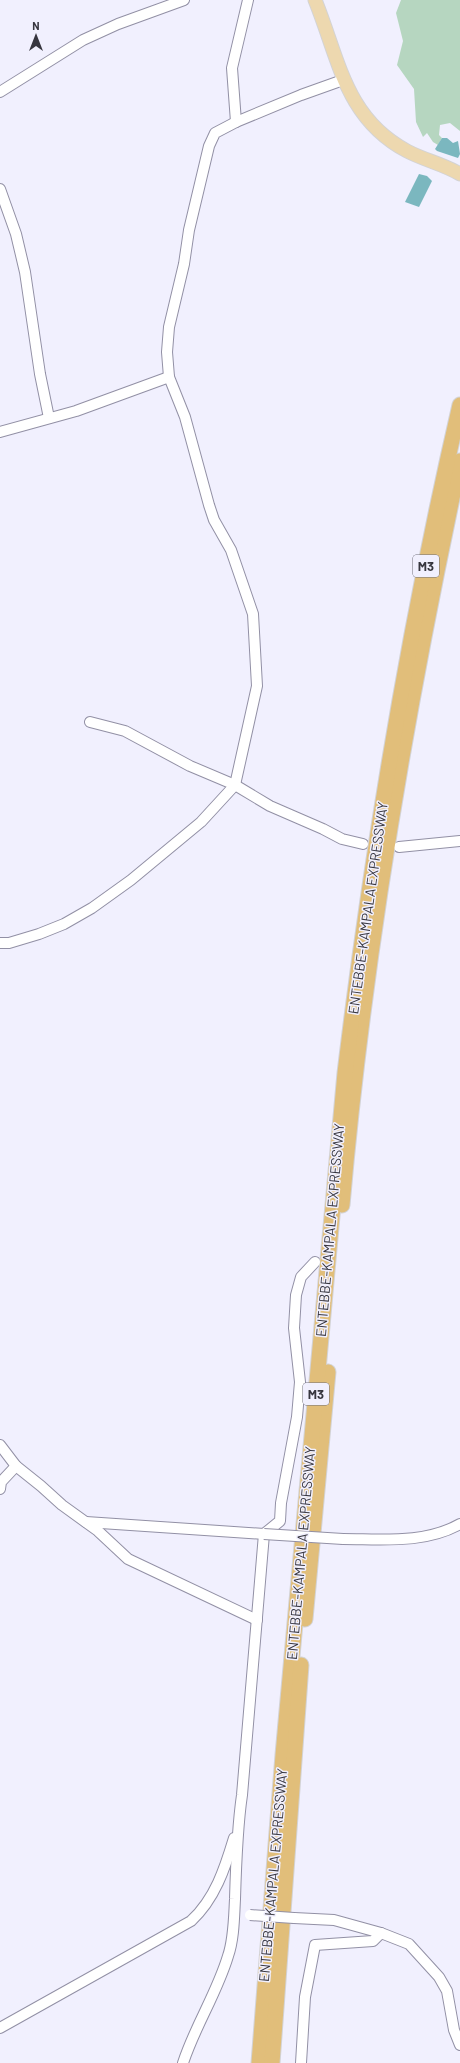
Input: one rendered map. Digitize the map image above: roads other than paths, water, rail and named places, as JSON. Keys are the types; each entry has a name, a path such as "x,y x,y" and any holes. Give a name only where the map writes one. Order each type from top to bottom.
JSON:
{"highway":[{"name":"ENTEBBE-KAMPALA EXPRESSWAY","path":"259,2063 277,1824 345,1073 356,978 395,728 443,475 460,405"},
{"name":"ENTEBBE-KAMPALA EXPRESSWAY","path":"272,2063 302,1651 315,1528 342,1201 357,1070 382,879 419,666 460,461"}],"main road":[{"path":"314,0 343,80 360,110 375,129 408,152 460,174"}],"street":[{"path":"0,92 34,72 68,48 95,34 184,0"},
{"path":"236,122 232,68 248,0"},
{"path":"0,943 9,943 39,934 64,924 92,908 131,880 201,822 234,785 257,686 252,614 231,550 214,520 185,417 169,377 167,352 169,327 184,264 189,230 209,146 215,132 236,122 343,80"},
{"path":"0,188 16,234 25,272 40,374 49,418"},
{"path":"0,432 97,404 169,377"},
{"path":"90,722 125,731 190,766 234,785 270,806 342,839 363,844"},
{"path":"399,847 460,841"},
{"path":"183,2063 193,2035 215,1991 229,1955 234,1915 239,1820 264,1534 280,1521 281,1503 297,1417 300,1382 294,1328 296,1295 301,1278 315,1262"},
{"path":"0,1445 16,1466 41,1486 62,1506 86,1522 128,1560 138,1566 167,1576 195,1592 224,1603 257,1620"},
{"path":"0,1489 1,1482 16,1466"},
{"path":"86,1522 343,1539 415,1538 438,1533 460,1524"},
{"path":"0,2028 191,1921 204,1909 226,1865 239,1820"},
{"path":"234,1915 334,1920 381,1933 409,1944 439,1977 447,1991 454,2030 460,2046"},
{"path":"301,2063 306,1998 315,1945 373,1941 381,1933"}],"water":[{"path":"442,138 447,138 453,143 458,141 460,154 458,158 435,149"},
{"path":"419,174 427,176 432,181 419,207 405,202"}]}
